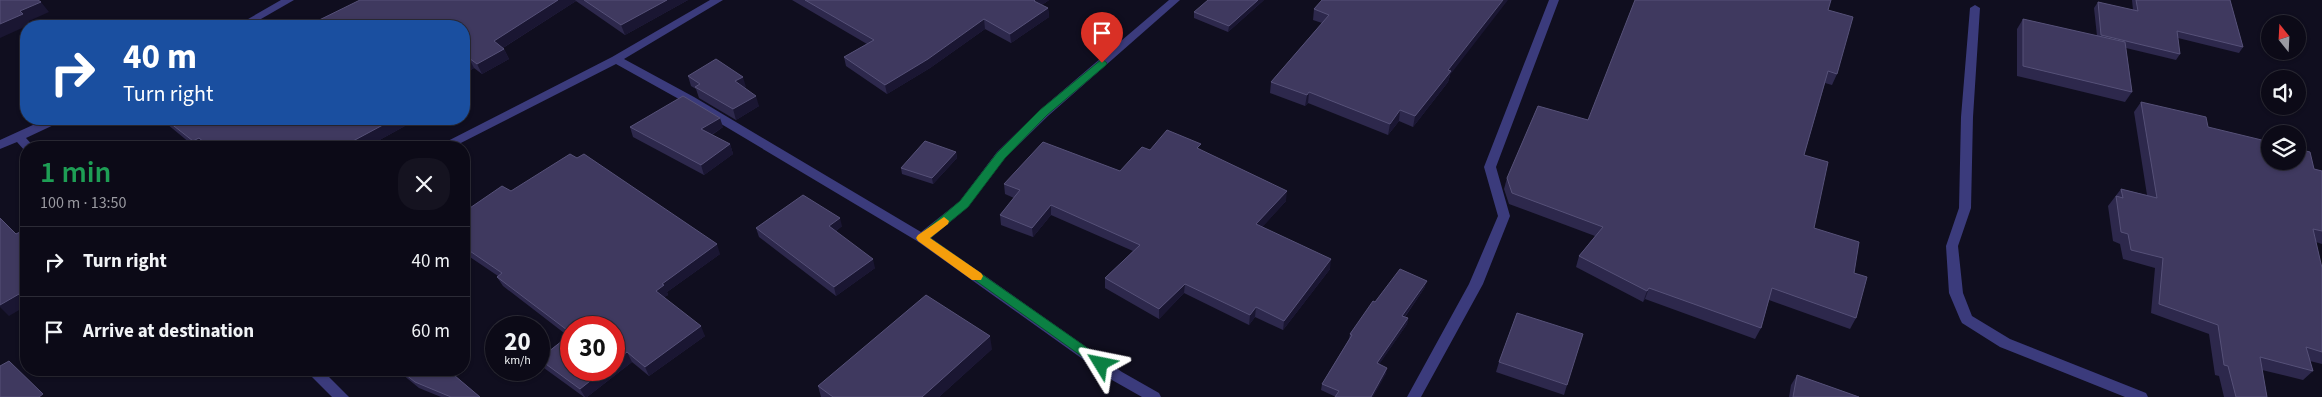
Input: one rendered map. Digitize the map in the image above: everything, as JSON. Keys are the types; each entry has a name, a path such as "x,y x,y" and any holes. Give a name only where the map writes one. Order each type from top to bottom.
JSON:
{"street":[{"path":"253,20 289,0"},
{"path":"454,141 616,60 718,0"},
{"path":"922,238 964,204 1001,155 1044,113 1175,0"},
{"path":"1414,397 1476,284 1504,216 1490,166 1554,0"},
{"path":"1975,8 1967,117 1965,208 1952,246 1956,293 1967,319 2005,343 2141,397"},
{"path":"616,60 690,100 922,238 1117,376 1154,397"},
{"path":"0,145 44,125"},
{"path":"19,137 23,141"},
{"path":"319,376 342,397"}],"building":[{"path":"0,0 38,0 41,2 20,11 23,14 0,24"},
{"path":"360,0 558,0 494,41 504,49 477,64 470,59 470,20 319,20"},
{"path":"584,0 667,0 621,25"},
{"path":"805,0 1035,0 1048,8 1010,34 984,19 928,59 885,85 844,57 874,40"},
{"path":"1208,0 1258,0 1229,26 1194,12"},
{"path":"1322,0 1503,0 1448,70 1451,71 1415,116 1400,110 1390,124 1309,92 1307,95 1271,82 1329,15 1314,9"},
{"path":"1635,0 1831,0 1828,10 1853,17 1837,74 1828,71 1804,155 1828,162 1814,228 1859,242 1854,273 1867,277 1856,318 1772,288 1761,328 1649,288 1647,291 1579,256 1603,227 1512,193 1507,178 1538,106 1588,120"},
{"path":"2136,0 2230,0 2243,47 2177,31 2180,54 2101,35 2098,2 2138,11"},
{"path":"2023,19 2125,42 2132,92 2023,66"},
{"path":"716,59 743,77 735,81 756,96 733,109 695,87 700,84 688,76"},
{"path":"683,96 720,118 701,129 730,144 701,165 630,127"},
{"path":"2141,102 2206,117 2208,127 2261,140 2261,170 2306,170 2306,151 2310,152 2314,169 2322,171 2322,231 2313,229 2322,268 2322,352 2306,347 2313,371 2260,357 2267,397 2236,397 2228,366 2224,365 2218,325 2159,304 2163,258 2131,250 2128,234 2121,232 2116,196 2123,198 2121,189 2157,198"},
{"path":"173,125 383,125 353,141 203,141 199,138 193,141"},
{"path":"1167,130 1201,144 1197,148 1287,191 1256,224 1331,259 1284,321 1256,307 1250,315 1185,284 1159,309 1105,278 1140,245 1051,205 1032,228 1000,215 1020,190 1004,184 1043,142 1120,171 1142,147 1150,150"},
{"path":"925,141 956,152 932,178 901,168"},
{"path":"570,154 577,158 584,154 717,244 662,284 664,285 656,291 701,326 645,367 627,352 625,354 625,316 560,316 560,325 497,277 502,273 470,251 470,208 502,186 511,191"},
{"path":"803,195 840,218 829,226 873,259 834,287 756,228"},
{"path":"0,218 16,234 20,232 20,293 0,305"},
{"path":"1400,269 1427,281 1402,316 1408,318 1377,363 1387,368 1371,397 1335,397 1339,391 1322,384 1352,335 1350,334 1373,301 1375,302"},
{"path":"926,295 990,336 922,397 833,397 818,386"},
{"path":"1517,313 1583,334 1567,385 1499,362"},
{"path":"560,343 560,374 550,367 550,350"},
{"path":"9,361 20,372 20,376 24,376 43,394 39,397 0,397 0,366"},
{"path":"1797,375 1859,397 1793,397"},
{"path":"408,376 455,376 480,397 451,397 415,382"},
{"path":"569,381 590,381 580,389"}],"slow traffic":[{"path":"944,221 922,238 977,276"}],"route":[{"path":"1101,364 922,238 964,204 1001,155 1044,113 1102,63"}]}
